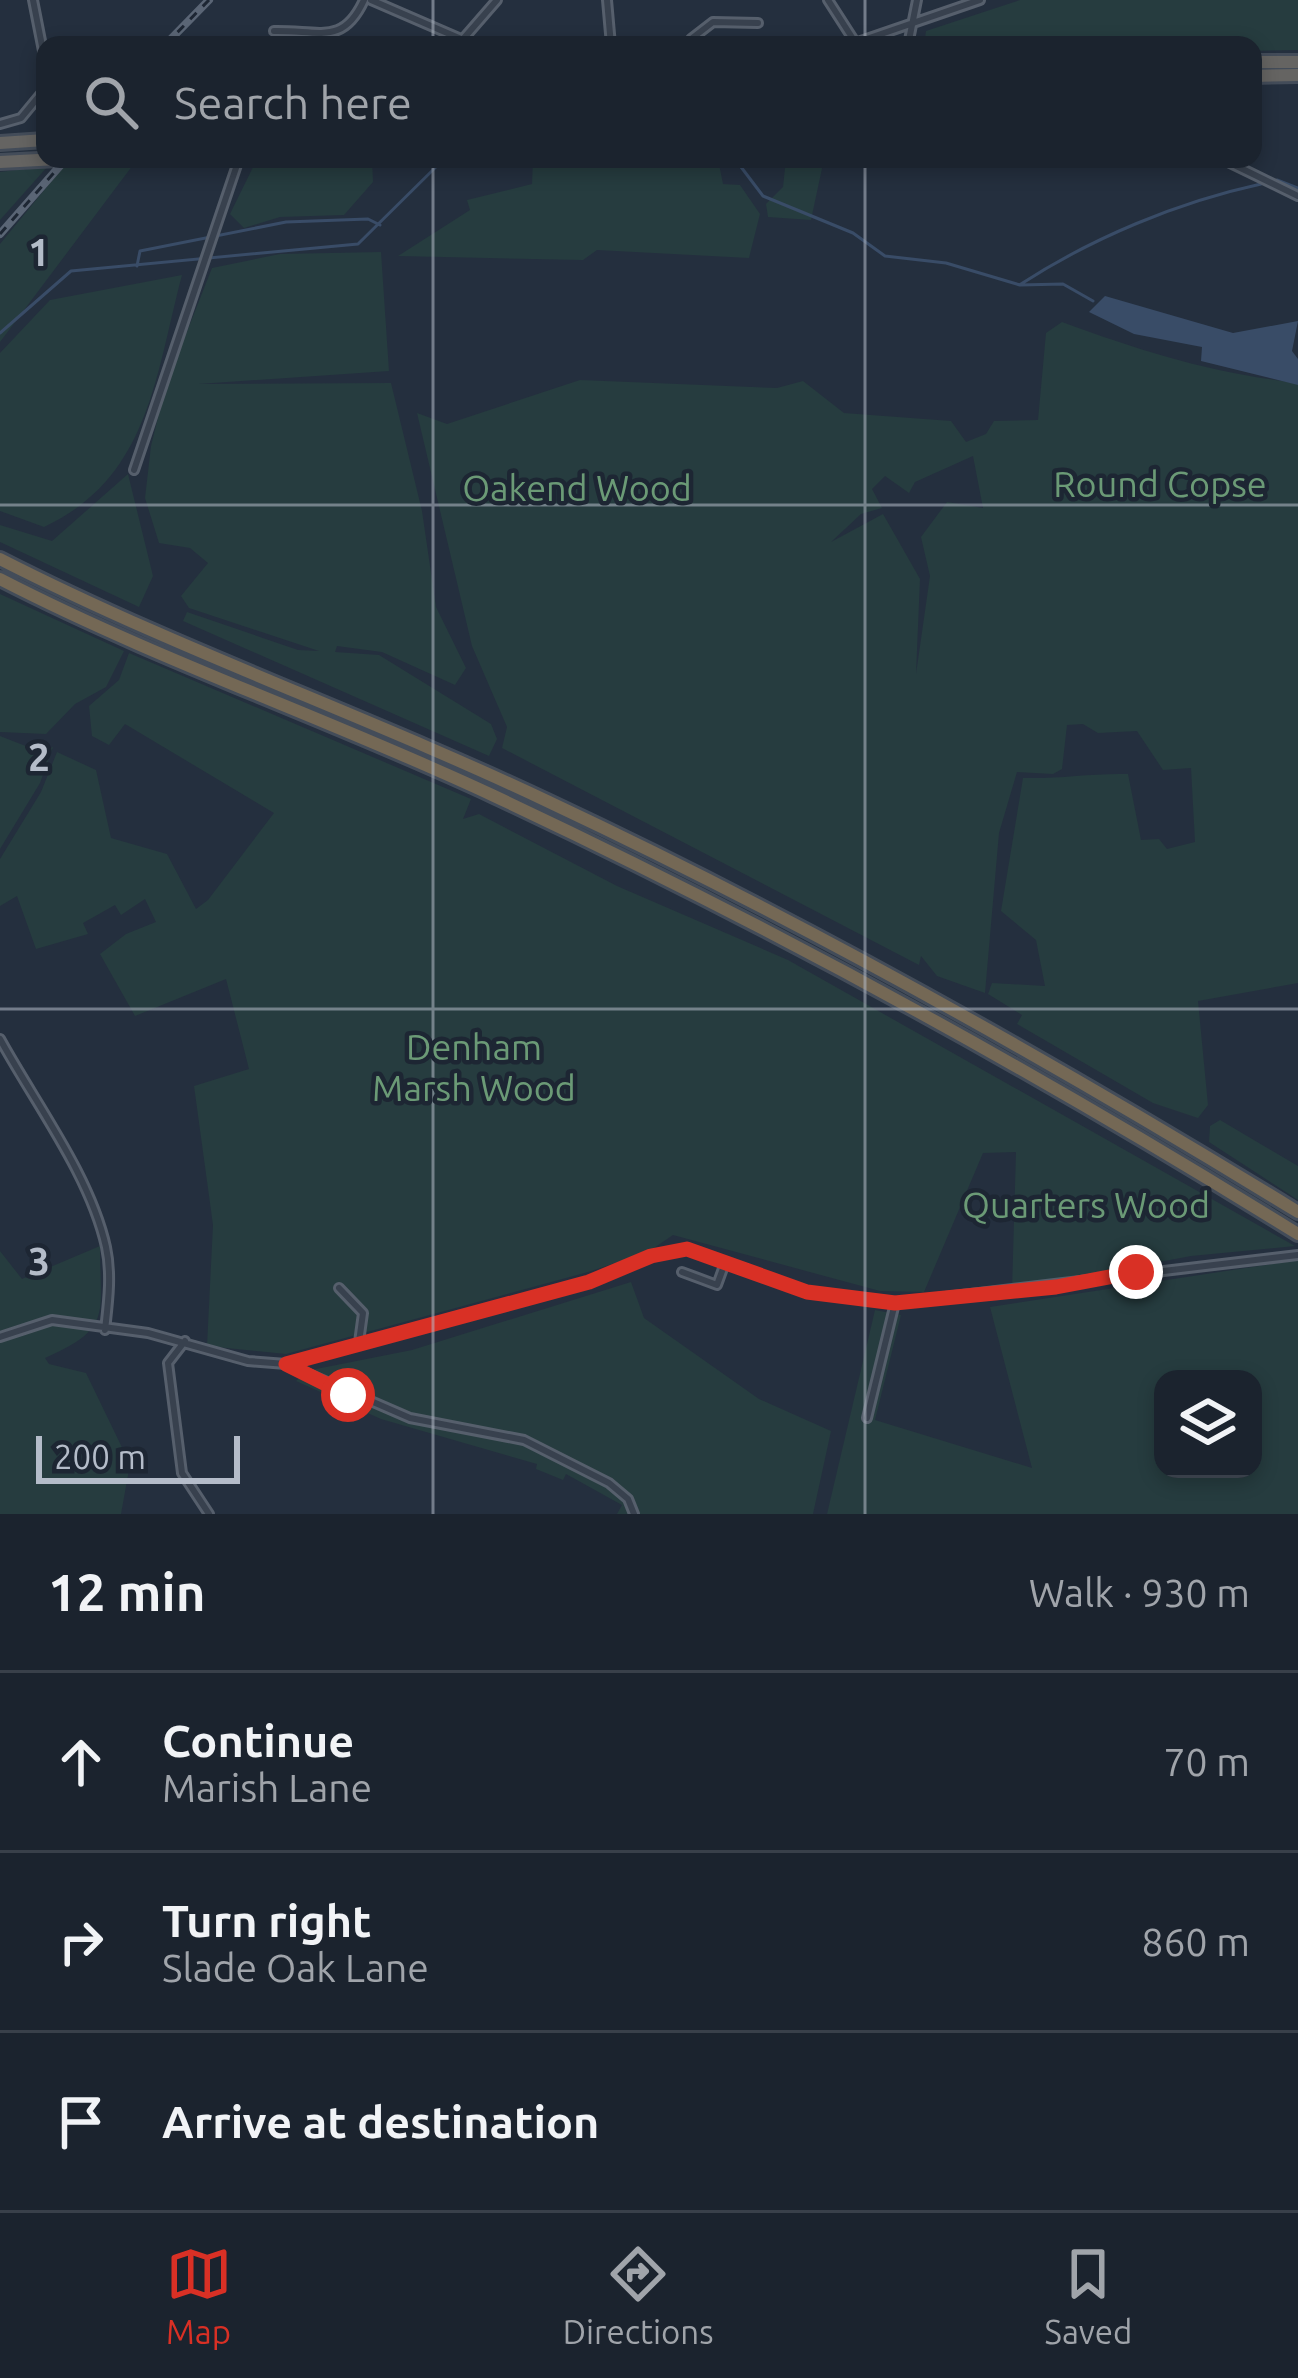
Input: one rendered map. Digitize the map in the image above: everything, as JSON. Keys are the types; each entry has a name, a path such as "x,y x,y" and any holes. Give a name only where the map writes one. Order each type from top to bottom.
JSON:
{"highway":[{"path":"1262,62 1298,62"},
{"path":"1262,76 1298,75"},
{"path":"0,143 36,141"},
{"path":"0,162 36,160"},
{"path":"0,559 75,597 450,757 705,878 1010,1041 1298,1212"},
{"path":"0,579 442,772 700,895 1010,1060 1298,1234"}],"street":[{"path":"33,0 40,36"},
{"path":"274,31 340,32 352,26 368,0 459,36"},
{"path":"466,36 497,0"},
{"path":"607,0 610,36"},
{"path":"829,0 851,36"},
{"path":"908,36 917,0"},
{"path":"877,36 980,0"},
{"path":"694,36 712,22 758,23"},
{"path":"0,124 21,118 36,100"},
{"path":"134,470 235,168"},
{"path":"1240,168 1298,196"},
{"path":"0,1039 80,1183 105,1244 110,1283 105,1330"},
{"path":"286,1364 589,1282 651,1256 687,1249 807,1292 895,1303 1298,1255"},
{"path":"682,1271 717,1285 725,1263"},
{"path":"339,1288 363,1313 359,1342"},
{"path":"868,1418 895,1303"},
{"path":"0,1337 52,1320 185,1341 248,1361 286,1364 410,1418 524,1440 609,1483 628,1499 634,1514"},
{"path":"185,1341 168,1363 182,1473 209,1514"}],"green space":[{"path":"1020,0 1298,0 1298,50 1262,51 1262,36 925,36 926,31"},
{"path":"46,168 0,220 0,172"},
{"path":"62,168 131,168 0,342 0,244"},
{"path":"253,168 372,168 373,182 344,215 280,217 244,228 230,214"},
{"path":"533,168 720,168 723,184 740,185 760,214 749,258 597,250 583,260 398,256 470,210 467,200 532,184"},
{"path":"785,168 822,168 811,220 768,217 766,204 783,187"},
{"path":"381,252 389,371 198,384 391,383 422,511 436,607 466,668 455,685 382,652 337,646 335,652 379,655 491,724 497,739 489,756 183,621 187,612 298,650 319,651 189,608 181,596 208,563 190,548 159,543 145,498 151,446 166,385 212,268 280,254"},
{"path":"182,275 142,421 127,453 106,481 79,506 44,527 0,511 0,353 50,300"},
{"path":"1062,322 1178,360 1298,383 1298,983 1198,1001 1208,1105 1198,1118 1153,1103 1017,1024 1022,1015 988,994 992,983 1045,986 1036,940 1001,911 1023,778 1128,774 1141,840 1159,839 1167,849 1195,842 1191,768 1163,770 1137,731 1098,733 1083,724 1067,725 1062,769 1053,774 1017,772 999,833 985,993 937,976 921,956 919,965 502,748 507,727 472,646 417,413 447,424 580,380 777,388 803,381 844,413 951,421 966,442 986,434 994,421 1038,420 1046,333","holes":["973,456 983,508 947,502 921,537 930,576 916,674 920,579 883,514 831,542 861,514 882,508 872,489 885,476 909,493 915,482"]},
{"path":"128,474 153,576 139,607 0,542 0,525 52,541"},
{"path":"0,594 124,651 106,687 75,704 46,734 0,732"},
{"name":"Denham Marsh Wood","path":"129,653 471,799 463,819 479,814 617,886 788,960 1295,1246 1191,1256 1012,1290 1016,1152 983,1153 924,1292 880,1291 673,1235 648,1252 588,1272 286,1354 207,1346 213,1225 194,1086 249,1069 226,979 135,1016 100,954 126,934 156,922 145,899 121,915 115,905 83,923 88,934 36,949 17,896 0,906 0,859 41,792 57,752 96,770 111,838 167,854 196,909 208,900 274,813 125,724 109,745 92,736 89,706 119,680"},
{"path":"0,736 41,752 53,747 40,783 0,849"},
{"path":"1220,1120 1298,1166 1298,1200 1209,1142 1210,1126"},
{"path":"100,1246 98,1317 82,1338 45,1358 49,1364 86,1373 130,1464 121,1514 0,1514 0,1251 22,1279"},
{"path":"1298,1260 1298,1514 827,1514 875,1310 901,1315 875,1420 1032,1468 990,1307"},
{"path":"631,1282 644,1318 759,1399 831,1431 813,1514 617,1514 622,1505 566,1474 563,1480 536,1469 537,1464 381,1419 296,1381 306,1371 412,1350"}],"water":[{"path":"1105,296 1233,333 1298,321 1292,351 1298,359 1298,385 1201,361 1202,347 1134,334 1089,312"}],"waterway":[{"path":"0,333 71,271 358,244 435,168"},
{"path":"742,168 763,196 853,233 885,256 946,263 1020,285 1063,284 1093,301"},
{"path":"1277,180 1298,188"},
{"path":"1021,284 1136,224 1261,184"},
{"path":"137,266 140,251 286,222 368,219 380,225"}],"railway":[{"path":"174,36 209,0"},
{"path":"0,234 58,168"}],"route":[{"path":"348,1395 286,1364 589,1282 651,1256 687,1249 807,1292 895,1303 1056,1287 1136,1272"}],"park label":[{"name":"Round Copse","path":"1160,484"},
{"name":"Oakend Wood","path":"577,488"},
{"name":"Quarters Wood","path":"1086,1205"}]}
